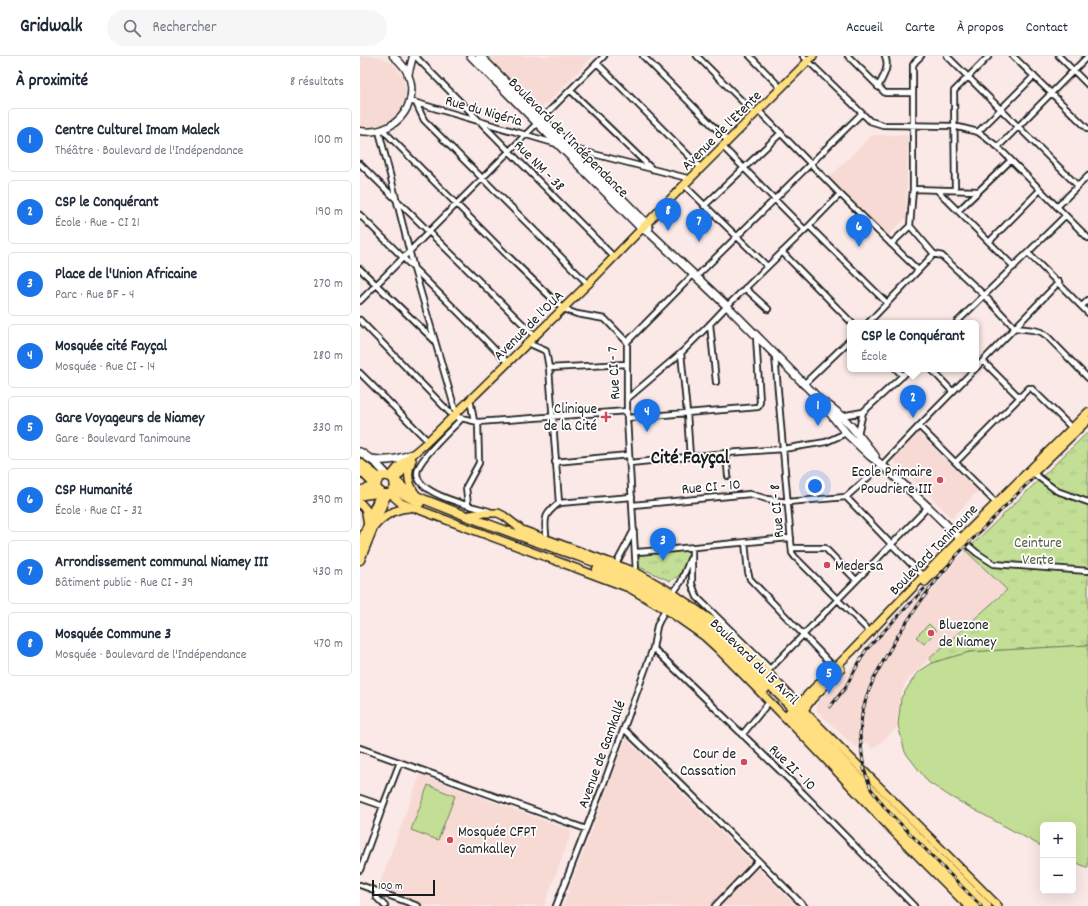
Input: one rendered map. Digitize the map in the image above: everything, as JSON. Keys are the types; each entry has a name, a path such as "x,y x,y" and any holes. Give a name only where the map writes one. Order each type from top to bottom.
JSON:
{"highway":[{"name":"Boulevard du 15 Avril","path":"360,464 364,470 417,496 464,516 626,574 658,591 695,616 735,649 987,906"},
{"path":"360,560 371,526 373,509 388,493 395,485 385,479 377,489 388,493"},
{"name":"Boulevard du 15 Avril","path":"388,493 423,508 630,582 670,605 724,647 975,906"},
{"path":"360,503 366,510 371,526 360,545"}],"main road":[{"name":"Boulevard de l'Indépendance","path":"471,56 540,121 572,148 650,234 727,306 803,385 829,406 858,434 882,465"},
{"name":"Boulevard de l'Indépendance","path":"480,56 540,121 558,144 644,226"},
{"name":"Avenue de l'Etente","path":"644,226 781,88 808,58"},
{"name":"Avenue de l'OUA","path":"385,479 414,456 454,414 588,284 644,226"},
{"name":"Boulevard de l'Indépendance","path":"818,398 846,433 928,507 962,540"},
{"name":"Boulevard Tanimoune","path":"801,708 810,696 996,503 1088,412"},
{"name":"Boulevard Tanimoune","path":"816,690 835,668 924,577 1088,420"},
{"path":"360,452 371,459 385,479"},
{"path":"371,459 391,461 414,456"},
{"path":"414,456 409,468 408,478 411,488 417,496"},
{"path":"360,457 374,466 385,479"},
{"path":"360,490 385,479"},
{"path":"360,496 388,493"},
{"name":"Boulevard du 15 Avril","path":"388,493 390,500 402,507 423,508 617,583 642,595 665,609 714,645 770,701 892,830 968,906"},
{"path":"371,526 390,513 400,509 409,508"},
{"path":"464,516 483,513 498,513"},
{"name":"Boulevard du 15 Avril","path":"498,513 510,519 522,530 636,572 673,593 725,631 768,670 801,708 998,906"},
{"path":"789,695 810,696 813,720"}],"street":[{"path":"393,56 403,66 408,76 413,102 424,120 588,284"},
{"path":"408,76 414,56"},
{"name":"Rue NM - 38","path":"414,56 614,257"},
{"path":"360,301 604,56"},
{"path":"643,56 728,141"},
{"path":"697,56 781,133 840,194 918,270"},
{"path":"750,56 781,88"},
{"path":"848,56 878,87 887,94 912,93"},
{"path":"878,87 886,71 887,62 885,56"},
{"path":"891,244 910,226 913,189 913,66 921,56"},
{"path":"947,56 1078,186"},
{"path":"955,190 954,91 989,56"},
{"path":"1014,56 1088,129"},
{"path":"1058,56 1088,85"},
{"path":"998,147 1088,56"},
{"path":"808,58 861,114 876,124 954,126 978,132 998,147 1088,238"},
{"path":"597,63 702,168"},
{"path":"978,132 1034,76"},
{"path":"570,90 654,170"},
{"path":"360,131 373,132 395,123 413,102"},
{"name":"Rue du Nigéria","path":"413,102 572,148 690,179"},
{"path":"626,342 812,164 861,114"},
{"path":"381,130 414,269 436,342 454,414"},
{"path":"381,130 563,309"},
{"path":"704,206 781,133"},
{"path":"723,147 805,230"},
{"path":"958,210 1011,160"},
{"path":"360,164 535,336"},
{"path":"1057,208 1078,186 1087,179"},
{"path":"684,185 767,266"},
{"path":"913,189 978,191"},
{"path":"937,190 1014,267"},
{"path":"988,242 1040,190"},
{"path":"627,399 681,353 840,194"},
{"path":"360,215 404,257 414,269 508,363"},
{"path":"959,320 1065,216"},
{"path":"809,226 887,303"},
{"path":"910,226 934,254 942,256 984,295 1015,328 1034,330 1047,336 1088,378"},
{"path":"782,252 849,320"},
{"path":"1028,252 1088,312"},
{"path":"871,320 934,254"},
{"path":"360,269 436,342"},
{"path":"979,365 1059,282"},
{"path":"745,288 768,309"},
{"path":"1082,306 1088,300"},
{"name":"Rue CI - 7","path":"563,309 577,314 605,319 626,342 627,411 636,572"},
{"path":"360,320 454,414 462,418 476,422 627,411"},
{"path":"710,324 716,382"},
{"path":"628,418 758,407 760,405 756,336"},
{"path":"528,342 546,351 549,368 559,502"},
{"path":"803,385 847,343"},
{"path":"681,353 690,457"},
{"name":"Rue CI - 8","path":"775,356 787,502 792,548 795,557 836,600 870,632"},
{"path":"983,361 1020,398"},
{"path":"549,368 627,364"},
{"path":"899,372 903,376"},
{"path":"840,416 863,412 907,372"},
{"path":"934,372 952,391"},
{"path":"924,577 846,497 882,465 972,372"},
{"path":"360,373 427,442"},
{"path":"956,462 1029,388 1031,388 1072,428"},
{"path":"468,505 466,487 479,463 476,422 470,399"},
{"path":"858,434 863,412"},
{"path":"462,418 424,458 417,472 419,479 427,489 442,497 498,513"},
{"path":"919,426 996,503"},
{"path":"630,463 726,453 783,449 826,442 846,433"},
{"path":"726,453 728,476"},
{"path":"555,462 629,455"},
{"path":"1034,473 1057,491 1088,502"},
{"name":"Rue CI - 10","path":"633,505 750,494 767,499 787,502 846,497"},
{"path":"546,534 545,521 547,515 559,502 632,497"},
{"path":"692,548 692,584 697,597 768,670 928,507"},
{"path":"616,564 634,530"},
{"path":"636,552 791,538"},
{"name":"Boulevard de l'Indépendance","path":"962,540 977,554 994,564 1088,571"},
{"path":"744,542 750,579 835,668"},
{"path":"673,593 681,582 689,563 692,548"},
{"path":"792,548 825,548 856,580"},
{"name":"Avenue de Gamkallé","path":"556,906 624,729 653,648 657,626 665,609"},
{"name":"Rue ZI - 10","path":"653,648 803,793 914,906"},
{"path":"742,735 770,701"},
{"path":"624,729 804,906"},
{"path":"360,748 586,830"},
{"path":"360,870 400,762"},
{"path":"360,798 383,806"},
{"path":"715,906 758,861"},
{"path":"360,885 418,906"},
{"path":"376,891 376,897 385,906"}],"shaded area":[{"path":"360,56 377,56 388,60 397,68 403,78 405,99 400,110 393,119 384,125 371,128 360,127"},
{"path":"488,56 594,56 541,109"},
{"path":"872,135 908,135 906,218 888,236 829,178"},
{"name":"Ecole Primaire Poudriere III","path":"917,432 978,491 952,518 891,458"},
{"path":"966,551 1007,590 929,659 905,683 899,703 896,729 873,749 866,742 855,747 817,711 817,702 926,591 931,593 948,569"},
{"path":"626,739 796,906 563,906"},
{"path":"420,775 572,831 544,906 427,906 378,888"}],"green space":[{"name":"Ceinture Verte","path":"1088,432 1088,645 970,652 932,663 929,659 1007,590 966,551"},
{"path":"688,550 690,552 680,575 670,581 639,567 639,554"},
{"path":"929,624 936,631 924,644 916,637"},
{"path":"1088,645 1088,868 1076,862 1076,822 1040,822 1040,845 951,797 928,782 905,752 898,725 901,698 917,673 932,663 970,652"},
{"path":"428,785 455,796 438,840 411,830"}],"railway":[{"path":"981,906 886,809 871,789 864,769 862,754 860,735 862,714 867,695 875,676 898,635 923,598 958,554 1033,478"},
{"path":"830,707 845,688 866,650 924,589"}],"place":[{"name":"Mosquée Commune 3","path":"668,231"},
{"name":"Arrondissement communal Niamey III","path":"699,242"},
{"name":"CSP Humanité","path":"859,247"},
{"name":"Clinique de la Cité","path":"606,417"},
{"name":"CSP le Conquérant","path":"913,418"},
{"name":"Centre Culturel Imam Maleck","path":"818,426"},
{"name":"Mosquée cité Fayçal","path":"647,432"},
{"name":"Ecole Primaire Poudriere III","path":"940,480"},
{"name":"Place de l'Union Africaine","path":"663,561"},
{"name":"Medersa","path":"827,565"},
{"name":"Bluezone de Niamey","path":"931,633"},
{"name":"Gare Voyageurs de Niamey","path":"829,694"},
{"name":"Cour de Cassation","path":"744,762"},
{"name":"Mosquée CFPT Gamkalley","path":"450,840"}],"district":[{"name":"Cité Fayçal","path":"690,456"}]}
